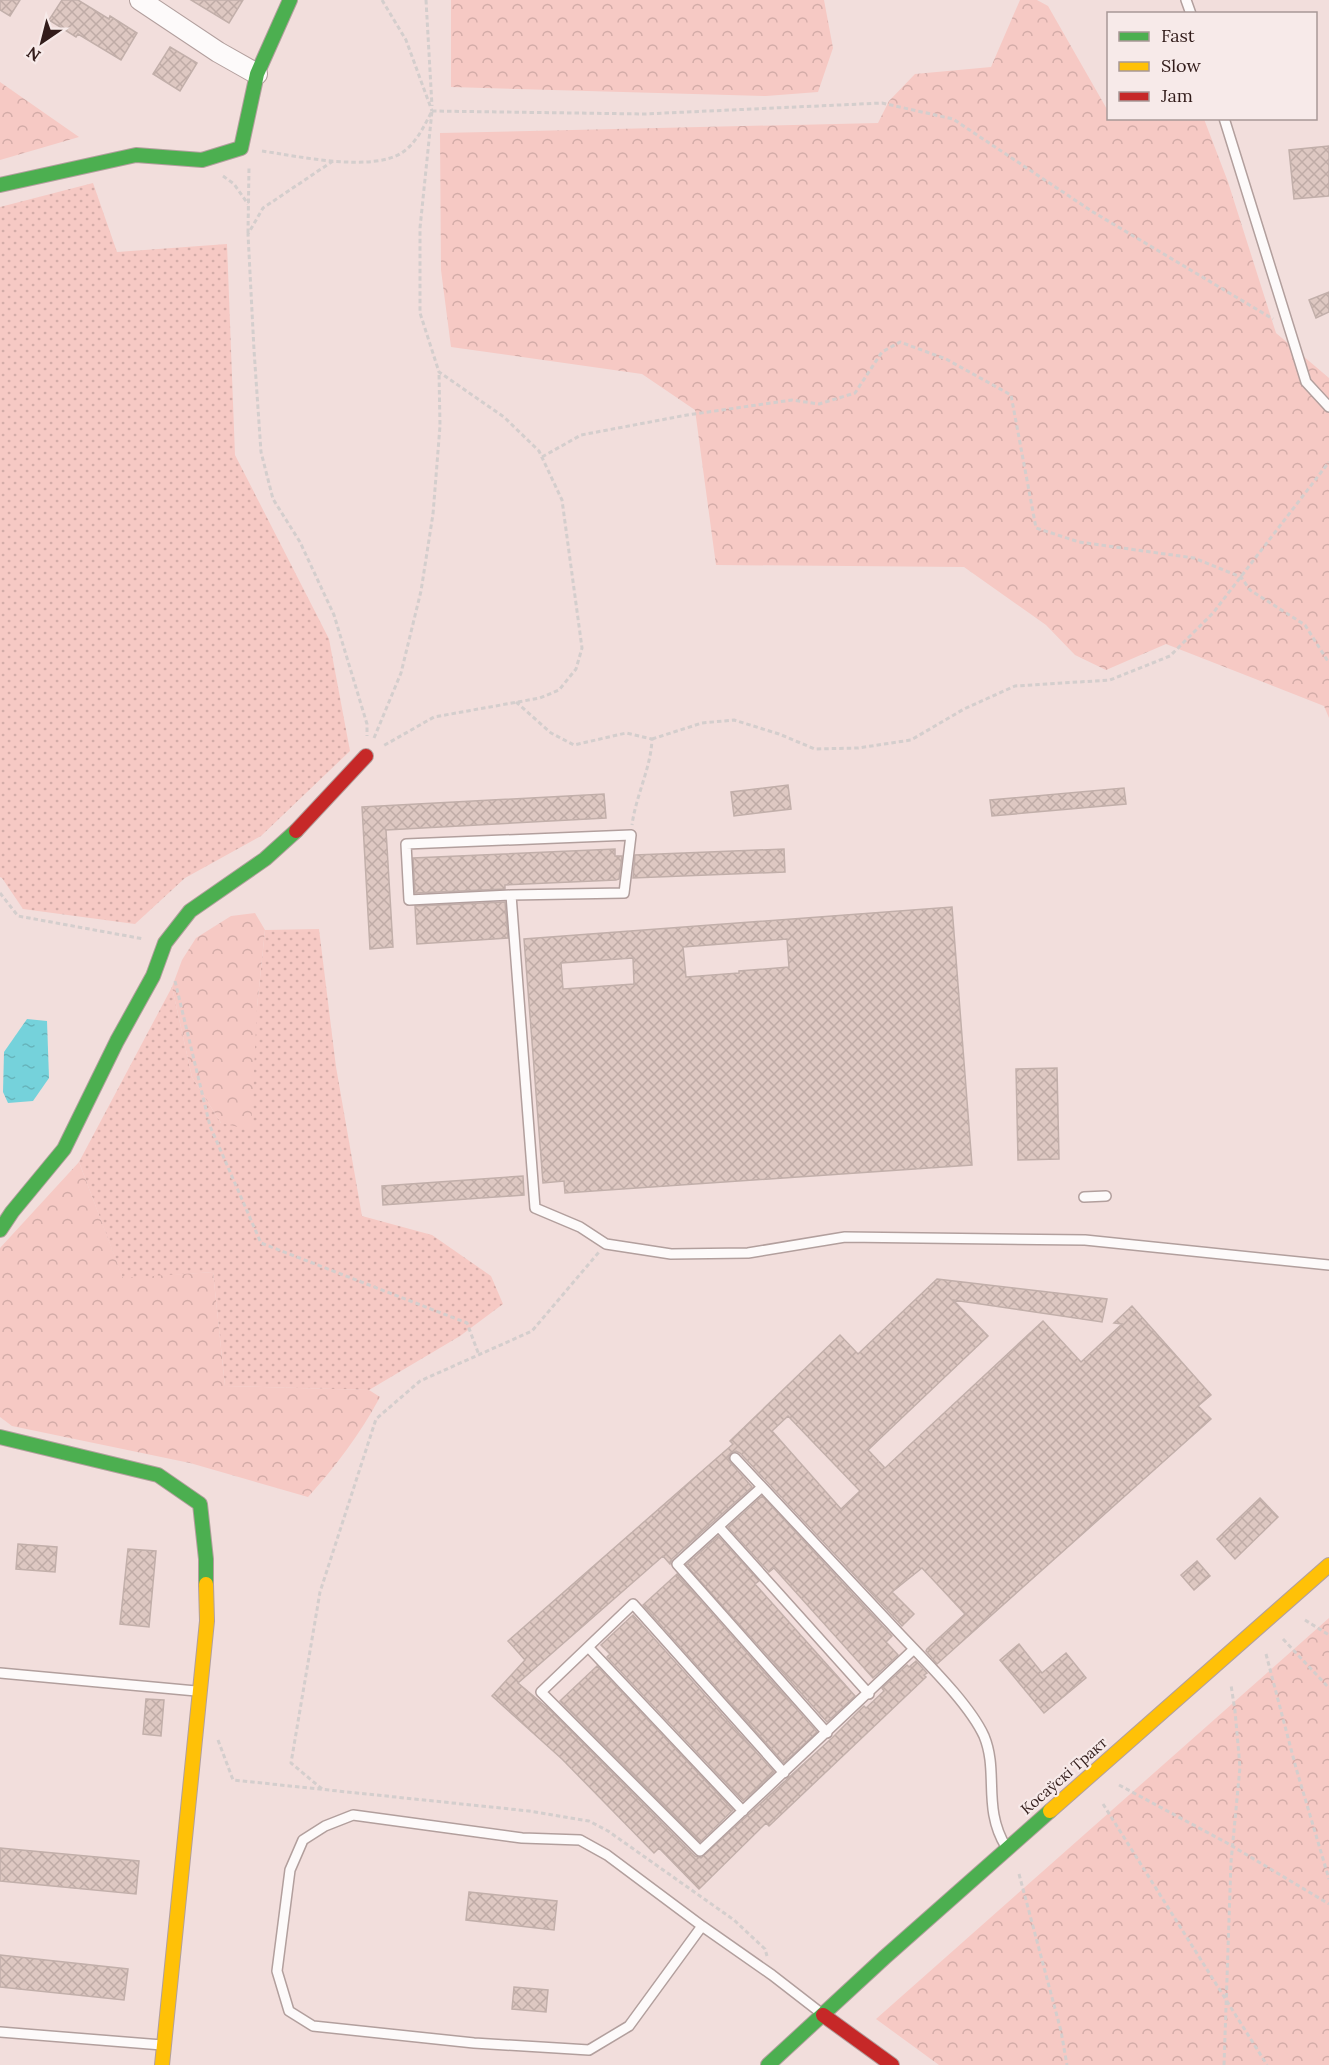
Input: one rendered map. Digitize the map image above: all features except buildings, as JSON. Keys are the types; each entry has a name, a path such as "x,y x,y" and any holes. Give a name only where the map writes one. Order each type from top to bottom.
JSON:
{"street":[{"path":"140,0 257,75"},
{"path":"0,185 104,160 136,155 201,160 245,148 257,75 290,0"},
{"path":"0,1230 64,1149 117,1041 153,976 165,943 190,911 265,860 298,830 366,756"},
{"path":"0,1437 158,1475 200,1504 206,1559 207,1621 162,2065"},
{"name":"Косаўскі Тракт","path":"768,2065 885,1957 1329,1565"},
{"path":"823,2015 892,2065"}],"lane":[{"path":"1225,120 1306,382 1329,407"},
{"path":"631,835 624,893 511,895 409,900 405,844 631,835"},
{"path":"511,895 535,1208 580,1227 606,1244 682,1254 748,1253 845,1237 1085,1240 1329,1265"},
{"path":"1084,1197 1106,1196"},
{"path":"735,1458 914,1649 968,1711 984,1737 989,1762 992,1812 998,1833 1007,1849"},
{"path":"762,1487 677,1564 827,1733"},
{"path":"719,1527 869,1694"},
{"path":"784,1773 633,1604 541,1692 700,1851 743,1811 784,1773 869,1694 914,1649"},
{"path":"588,1647 743,1811"},
{"path":"0,1673 199,1691"},
{"path":"702,1926 629,2026 590,2050 474,2043 313,2025 289,2011 277,1971 290,1870 303,1840 326,1826 353,1815 522,1838 580,1840 607,1855 823,2015"},
{"path":"0,2032 164,2045"}],"path":[{"path":"366,756 367,724 334,615 300,542 273,499 261,452 245,148 334,161 376,162 402,153 418,136 432,111 406,40 382,0"},
{"path":"366,756 401,673 421,591 434,503 440,426 439,372 420,313 420,228 432,111 426,0"},
{"path":"432,111 644,114 882,103 953,119 1093,212 1291,329"},
{"path":"201,160 234,184 249,206"},
{"path":"248,234 263,208 334,161"},
{"path":"542,457 581,435 687,415 792,400 819,404 855,393 882,352 900,342 946,359 1011,395 1036,528 1079,543 1194,558 1241,577 1250,590 1305,625 1329,663"},
{"path":"366,756 434,717 540,698 559,690 576,669 582,648 562,500 539,451 504,417 439,372"},
{"path":"516,702 551,733 574,745 626,733 652,739 702,723 734,720 815,749 858,748 911,740 964,709 1015,686 1110,680 1170,656 1213,613 1329,462"},
{"path":"631,835 634,806 651,754 652,739"},
{"path":"0,893 18,916 165,943"},
{"path":"174,977 210,1126 261,1243 467,1323 479,1355"},
{"path":"324,1791 291,1763 320,1592 376,1419 420,1381 532,1332 606,1244"},
{"path":"1305,1620 1329,1635"},
{"path":"1282,1639 1329,1688"},
{"path":"1266,1654 1296,1768 1329,1879"},
{"path":"1224,2065 1231,1862 1240,1767 1231,1685"},
{"path":"1119,1785 1227,1843 1329,1904"},
{"path":"1103,1804 1267,2065"},
{"path":"1019,1874 1061,2031 1067,2065"}],"green space":[{"path":"451,0 824,0 833,48 818,92 766,96 451,87"},
{"path":"1020,0 1037,0 1048,6 1107,109 1107,120 1204,120 1228,182 1276,333 1329,378 1329,718 1324,706 1166,644 1106,670 1075,655 1046,625 964,567 716,565 695,410 642,374 451,347 441,270 440,133 878,123 889,101 915,74 991,67"},
{"path":"0,82 79,137 0,160"},
{"path":"93,183 117,252 227,244 235,455 329,639 350,751 261,836 185,878 135,924 23,909 0,877 0,207"},
{"path":"255,913 265,930 257,1007 251,1130 221,1123 192,1077 172,987 182,960 196,938 231,916"},
{"path":"319,929 336,1067 362,1216 432,1235 491,1276 503,1304 460,1336 369,1390 225,1386 213,1272 123,1279 79,1162 172,987 192,1077 221,1123 257,1007 265,930"},
{"path":"79,1162 123,1278 213,1272 225,1386 369,1390 380,1397 347,1449 308,1497 190,1463 12,1426 0,1417 0,1248"},
{"path":"1329,1618 1329,2065 939,2065 876,2019"}],"water":[{"path":"27,1019 47,1021 49,1078 33,1101 8,1103 3,1092 4,1052"}],"traffic: fast":[{"path":"0,185 136,155 202,160 241,148 257,74 290,0"},
{"path":"0,1230 64,1149 117,1041 153,976 165,943 190,911 265,859 296,831"},
{"path":"0,1437 158,1475 200,1504 206,1559 206,1584"},
{"path":"768,2065 885,1957 1050,1811"}],"traffic: slow":[{"path":"1050,1811 1329,1565"},
{"path":"162,2065 207,1621 206,1584"}],"traffic: jam":[{"path":"296,831 366,756"},
{"path":"823,2015 892,2065"}]}
